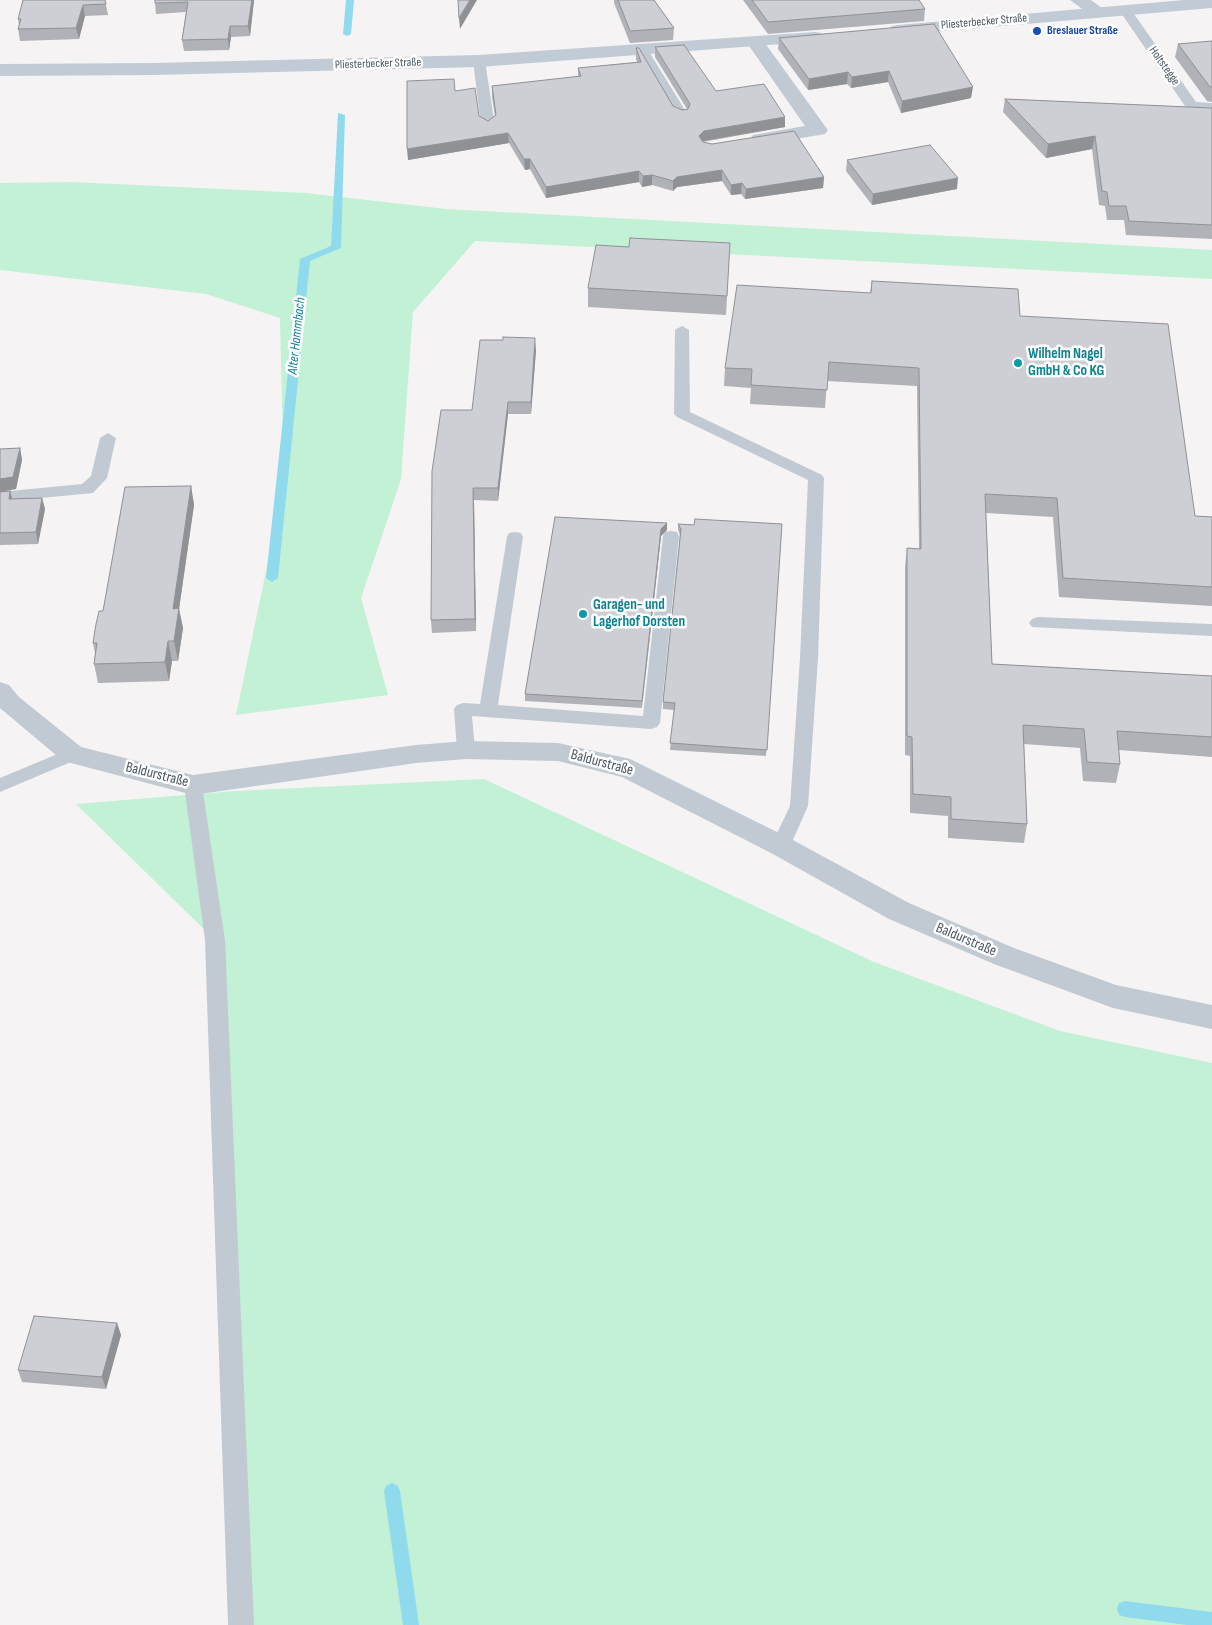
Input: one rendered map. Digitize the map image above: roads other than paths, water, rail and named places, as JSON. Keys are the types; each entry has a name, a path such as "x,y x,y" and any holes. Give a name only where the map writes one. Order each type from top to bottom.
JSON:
{"main road":[{"name":"Pliesterbecker Straße","path":"882,31 1212,3"},
{"name":"Pliesterbecker Straße","path":"0,70 163,69 479,61 756,43 834,36"}],"street":[{"path":"1079,0 1098,12"},
{"path":"740,143 818,130 756,43"},
{"name":"Baldurstraße","path":"0,691 10,703 72,754 193,785 416,754 466,750 558,752 630,768 900,911 1004,956 1113,996 1212,1017"}],"lane":[{"name":"Holtstegge","path":"1125,10 1192,106 1212,106"},
{"path":"642,50 682,115"},
{"path":"479,61 488,126"},
{"path":"682,330 682,414 816,478 809,658 799,806 780,846"},
{"path":"0,497 87,489 99,478 108,438"},
{"path":"466,750 463,709 652,723 671,536"},
{"path":"488,710 515,537"},
{"path":"1038,623 1212,630"},
{"path":"0,785 72,754"},
{"path":"193,785 215,940 241,1625"}],"waterway":[{"name":"Alter Hammbach","path":"347,34 350,0"},
{"name":"Alter Hammbach","path":"272,578 305,259 336,248 341,115"},
{"path":"392,1491 411,1625"},
{"path":"1125,1609 1212,1620"}],"place":[{"name":"Breslauer Straße","path":"1037,31"},
{"name":"Wilhelm Nagel GmbH & Co KG","path":"1018,363"},
{"name":"Garagen- und Lagerhof Dorsten","path":"583,614"}]}
